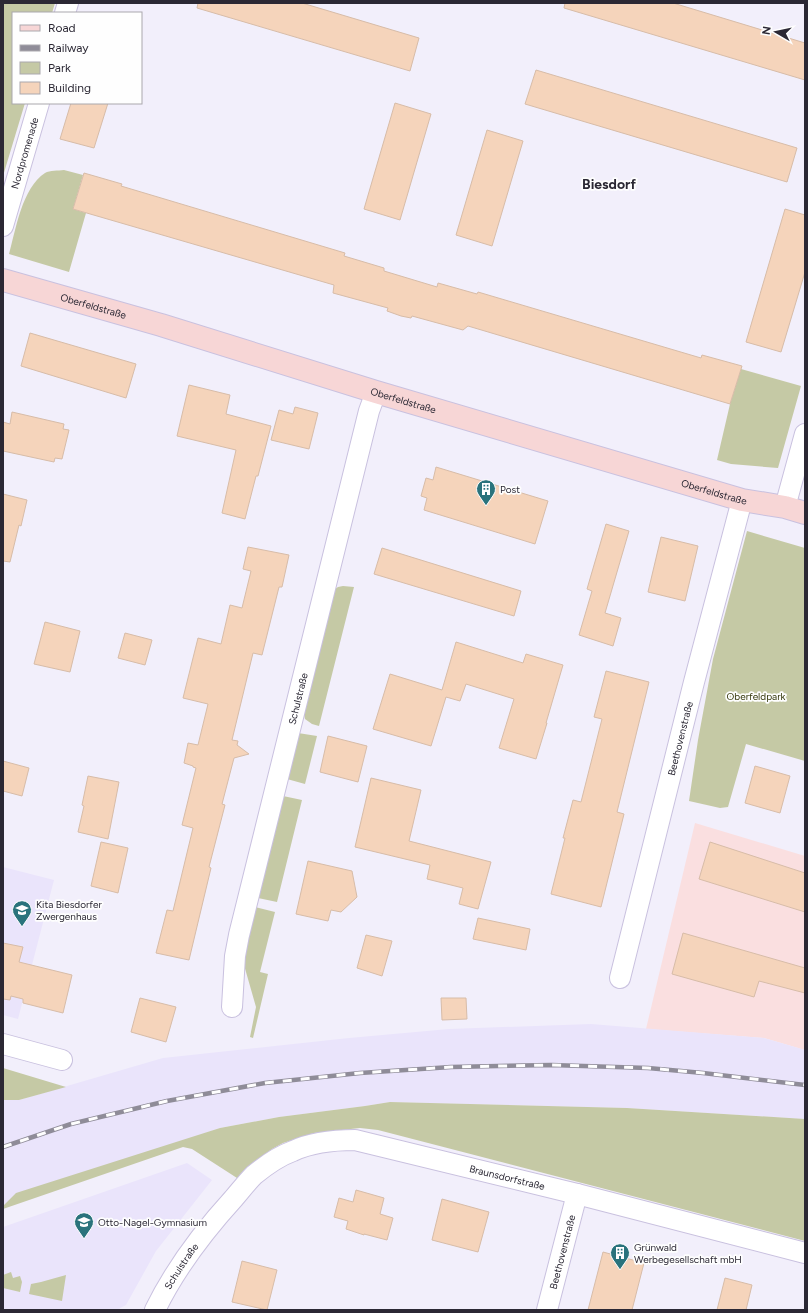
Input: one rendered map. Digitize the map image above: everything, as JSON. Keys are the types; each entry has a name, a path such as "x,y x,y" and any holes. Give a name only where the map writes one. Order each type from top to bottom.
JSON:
{"street":[{"name":"Nordpromenade","path":"3,226 39,104"},
{"name":"Oberfeldstraße","path":"3,280 160,325 376,392 742,500 795,510"},
{"name":"Schulstraße","path":"232,1007 235,956 239,935 369,411 376,392"},
{"path":"795,510 805,434"},
{"name":"Beethovenstraße","path":"620,978 696,674 742,500"},
{"path":"3,1044 62,1060"},
{"name":"Braunsdorfstraße","path":"227,1206 254,1176 292,1151 306,1146 336,1140 355,1140 577,1194 805,1253"},
{"name":"Beethovenstraße","path":"548,1310 577,1194"},
{"name":"Schulstraße","path":"155,1310 162,1295 182,1264 200,1238 227,1206"}],"shaded area":[{"path":"695,823 805,856 805,1050 764,1038 646,1029"},
{"name":"Kita Biesdorfer Zwergenhaus","path":"3,867 54,880 18,1019 3,1015"},
{"path":"591,1024 764,1038 805,1050 805,1119 627,1108 390,1102 279,1117 220,1128 3,1206 3,1100 19,1100 163,1058 449,1029"},
{"name":"Otto-Nagel-Gymnasium","path":"187,1163 212,1180 156,1251 126,1305 119,1310 3,1310 3,1227"}],"green space":[{"path":"3,3 55,3 52,12 12,12 12,104 25,104 3,176"},
{"path":"64,170 83,175 73,209 86,213 69,272 9,254 17,221 25,199 31,188 45,173"},
{"path":"741,369 801,386 778,468 731,464 717,460 730,404"},
{"name":"Oberfeldpark","path":"747,531 805,548 805,761 746,744 728,807 720,808 689,801 698,740 713,659"},
{"path":"343,586 354,587 319,726 312,724 305,719 303,710 335,589"},
{"path":"298,733 317,736 305,784 287,779"},
{"path":"283,796 302,800 277,902 258,898"},
{"path":"255,907 275,912 260,972 268,974 253,1038 250,1037 256,1007 244,965 244,959"},
{"path":"3,1068 66,1087 19,1100 3,1100"},
{"path":"390,1102 627,1108 805,1119 805,1241 378,1130 360,1128 314,1133 283,1143 246,1168 237,1178 192,1149 183,1147 3,1209 3,1206 16,1193 220,1128 279,1117"},
{"path":"11,1272 13,1278 20,1276 22,1282 20,1292 3,1288 3,1275"},
{"path":"66,1275 62,1301 29,1294 31,1284"}],"building":[{"path":"198,3 302,3 419,38 410,71 197,8"},
{"path":"565,3 673,3 805,43 805,80 564,8"},
{"path":"536,70 797,148 787,182 525,104"},
{"path":"395,103 431,114 400,220 364,209"},
{"path":"71,104 108,104 94,148 60,139"},
{"path":"487,130 523,141 492,246 456,235"},
{"path":"84,173 122,184 121,186 345,253 344,256 384,268 384,271 437,287 438,283 477,294 478,292 701,358 702,355 742,366 730,404 468,326 463,330 412,316 411,318 401,316 387,311 388,308 333,293 334,285 73,209"},
{"path":"785,209 805,215 805,272 781,352 746,342"},
{"path":"30,333 136,364 126,398 21,366"},
{"path":"189,385 230,395 226,414 271,426 245,519 222,513 236,450 177,436"},
{"path":"295,407 318,413 309,449 271,440 279,410 293,414"},
{"path":"12,412 64,424 63,429 69,430 62,459 55,458 54,462 3,451 3,422 10,424"},
{"name":"Post","path":"436,467 548,501 535,544 424,510 427,498 421,496 426,478 433,480"},
{"path":"3,494 27,500 10,562 3,561"},
{"path":"606,524 629,531 605,613 621,618 613,646 579,635 592,591 587,589"},
{"path":"661,537 698,546 685,601 648,592"},
{"path":"248,547 289,555 282,587 279,587 262,655 253,653 232,740 238,741 237,745 249,754 234,758 222,804 225,805 209,867 211,868 189,960 156,953 167,910 173,911 193,828 182,825 196,768 184,763 188,743 198,745 208,704 183,698 198,638 221,644 230,605 242,608 251,571 243,569"},
{"path":"382,548 521,591 514,616 374,574"},
{"path":"45,622 80,631 70,672 34,664"},
{"path":"125,633 152,640 145,665 118,658"},
{"path":"456,642 523,663 526,654 563,665 536,759 499,748 514,699 466,684 460,701 446,697 431,746 373,729 390,674 442,690"},
{"path":"606,671 649,682 617,812 624,814 601,907 551,894 573,800 581,802 602,719 594,717"},
{"path":"328,736 367,746 358,782 320,772"},
{"path":"3,761 29,768 22,796 3,791"},
{"path":"755,766 790,776 780,813 745,803"},
{"path":"88,776 119,782 108,839 78,832 84,806 82,805"},
{"path":"371,778 421,790 409,841 491,862 478,909 459,904 463,888 427,879 430,865 355,847"},
{"path":"101,842 128,848 118,893 91,886"},
{"path":"710,842 805,873 805,912 699,879"},
{"path":"308,861 352,871 357,897 341,912 331,910 328,921 296,914"},
{"path":"478,918 530,929 526,950 473,939"},
{"path":"683,933 805,968 805,993 759,981 754,997 672,974"},
{"path":"366,935 392,941 382,976 357,968"},
{"path":"3,943 23,947 19,962 72,975 63,1013 23,1003 23,999 11,996 10,1000 3,999"},
{"path":"140,998 176,1007 166,1042 131,1032"},
{"path":"441,998 466,998 467,1019 442,1020"},
{"path":"356,1190 384,1198 380,1214 393,1218 387,1240 346,1229 348,1221 334,1217 339,1198 353,1202"},
{"path":"442,1199 489,1212 478,1252 432,1240"},
{"path":"603,1252 644,1263 632,1310 588,1310"},
{"path":"242,1261 277,1270 267,1310 232,1302"},
{"path":"725,1278 752,1285 746,1310 717,1310"}],"railway":[{"path":"3,1147 71,1124 167,1101 265,1083 360,1073 451,1067 551,1065 648,1068 805,1085"}],"place":[{"name":"Post","path":"486,506"},
{"name":"Kita Biesdorfer Zwergenhaus","path":"22,927"},
{"name":"Otto-Nagel-Gymnasium","path":"84,1239"},
{"name":"Grünwald Werbegesellschaft mbH","path":"620,1270"}],"district":[{"name":"Biesdorf","path":"609,184"}]}
